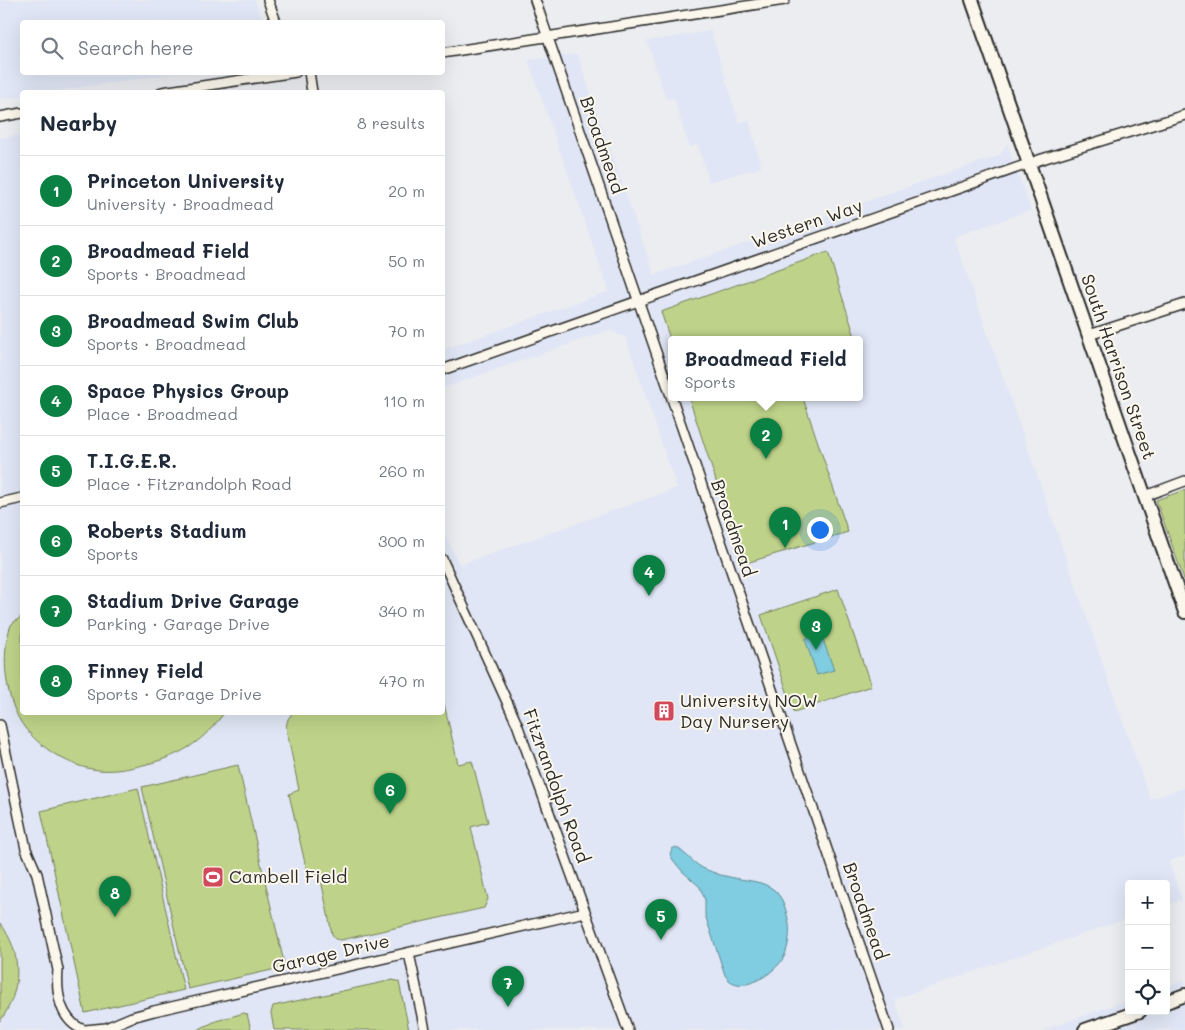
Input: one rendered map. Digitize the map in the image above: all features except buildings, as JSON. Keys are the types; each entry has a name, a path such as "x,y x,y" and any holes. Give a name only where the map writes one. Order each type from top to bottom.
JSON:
{"street":[{"path":"268,0 275,20"},
{"name":"Broadmead","path":"535,0 668,388"},
{"path":"445,53 785,0"},
{"name":"South Harrison Street","path":"972,0 1185,612"},
{"path":"175,90 275,75"},
{"path":"309,75 312,90"},
{"path":"0,117 20,113"},
{"name":"Western Way","path":"445,369 1029,164 1132,130 1185,115"},
{"path":"1089,335 1185,304"},
{"name":"Broadmead","path":"672,401 889,1030"},
{"path":"1145,496 1185,481"},
{"path":"0,503 20,498"},
{"name":"Fitzrandolph Road","path":"445,566 517,724 628,1030"},
{"name":"Garage Drive","path":"0,725 26,849 37,874 58,970 56,985 59,1001 69,1020 84,1030 106,1028 132,1017 154,1011 585,912"},
{"path":"409,953 426,1030"},
{"path":"1170,1001 1185,995"},
{"path":"1085,1030 1128,1015"}],"shaded area":[{"path":"0,0 255,0 262,20 20,20 20,75 165,75 63,90 20,90 20,96 0,99"},
{"path":"711,31 739,123 749,120 761,167 709,182 698,145 689,147 674,98 666,99 647,41"},
{"path":"577,54 654,275 1000,155 1007,144 1031,210 954,237 1150,799 1185,788 1185,856 1169,861 1182,900 1170,904 1170,880 1125,880 1125,919 895,999 905,1030 0,1030 0,138 20,135 20,715 445,715 445,534 459,565 677,488 626,338 609,330 445,387 445,349 609,291 528,60"},
{"path":"1185,980 1185,1030 1042,1030 1125,1001 1125,1015 1170,1015 1170,986"}],"green space":[{"path":"828,252 855,336 669,336 661,312"},
{"path":"690,401 804,401 848,532 743,564"},
{"path":"1185,490 1185,582 1156,500"},
{"path":"838,589 871,686 794,712 761,615"},
{"path":"20,618 20,715 222,715 209,731 192,745 174,755 151,763 114,770 92,769 73,764 38,742 18,717 9,692 5,663 8,637 13,623"},
{"path":"445,708 458,764 472,761 488,822 471,827 488,899 484,908 341,940 335,939 332,934 320,875 308,876 289,794 299,790 286,727 291,715 445,715"},
{"name":"Cambell Field","path":"238,765 285,967 188,989 142,787"},
{"path":"138,788 184,990 85,1013 41,811"},
{"path":"0,923 8,934 13,946 17,972 13,998 0,1021"},
{"path":"393,980 399,982 409,1030 274,1030 271,1013 273,1006"},
{"path":"244,1013 247,1014 251,1030 197,1030 216,1021"}],"water":[{"path":"821,634 834,670 817,675 805,639"},
{"path":"676,847 702,868 723,876 766,885 779,896 784,905 789,924 788,943 784,957 765,976 747,984 738,984 731,982 725,975 705,915 705,900 700,887 673,860 670,854 672,849"}],"place":[{"name":"Broadmead Field","path":"766,459"},
{"name":"Princeton University","path":"785,548"},
{"name":"Space Physics Group","path":"649,596"},
{"name":"Broadmead Swim Club","path":"816,650"},
{"name":"University NOW Day Nursery","path":"664,711"},
{"name":"Roberts Stadium","path":"390,814"},
{"name":"Cambell Field","path":"213,877"},
{"name":"Finney Field","path":"115,917"},
{"name":"T.I.G.E.R.","path":"661,940"},
{"name":"Stadium Drive Garage","path":"508,1007"}]}
